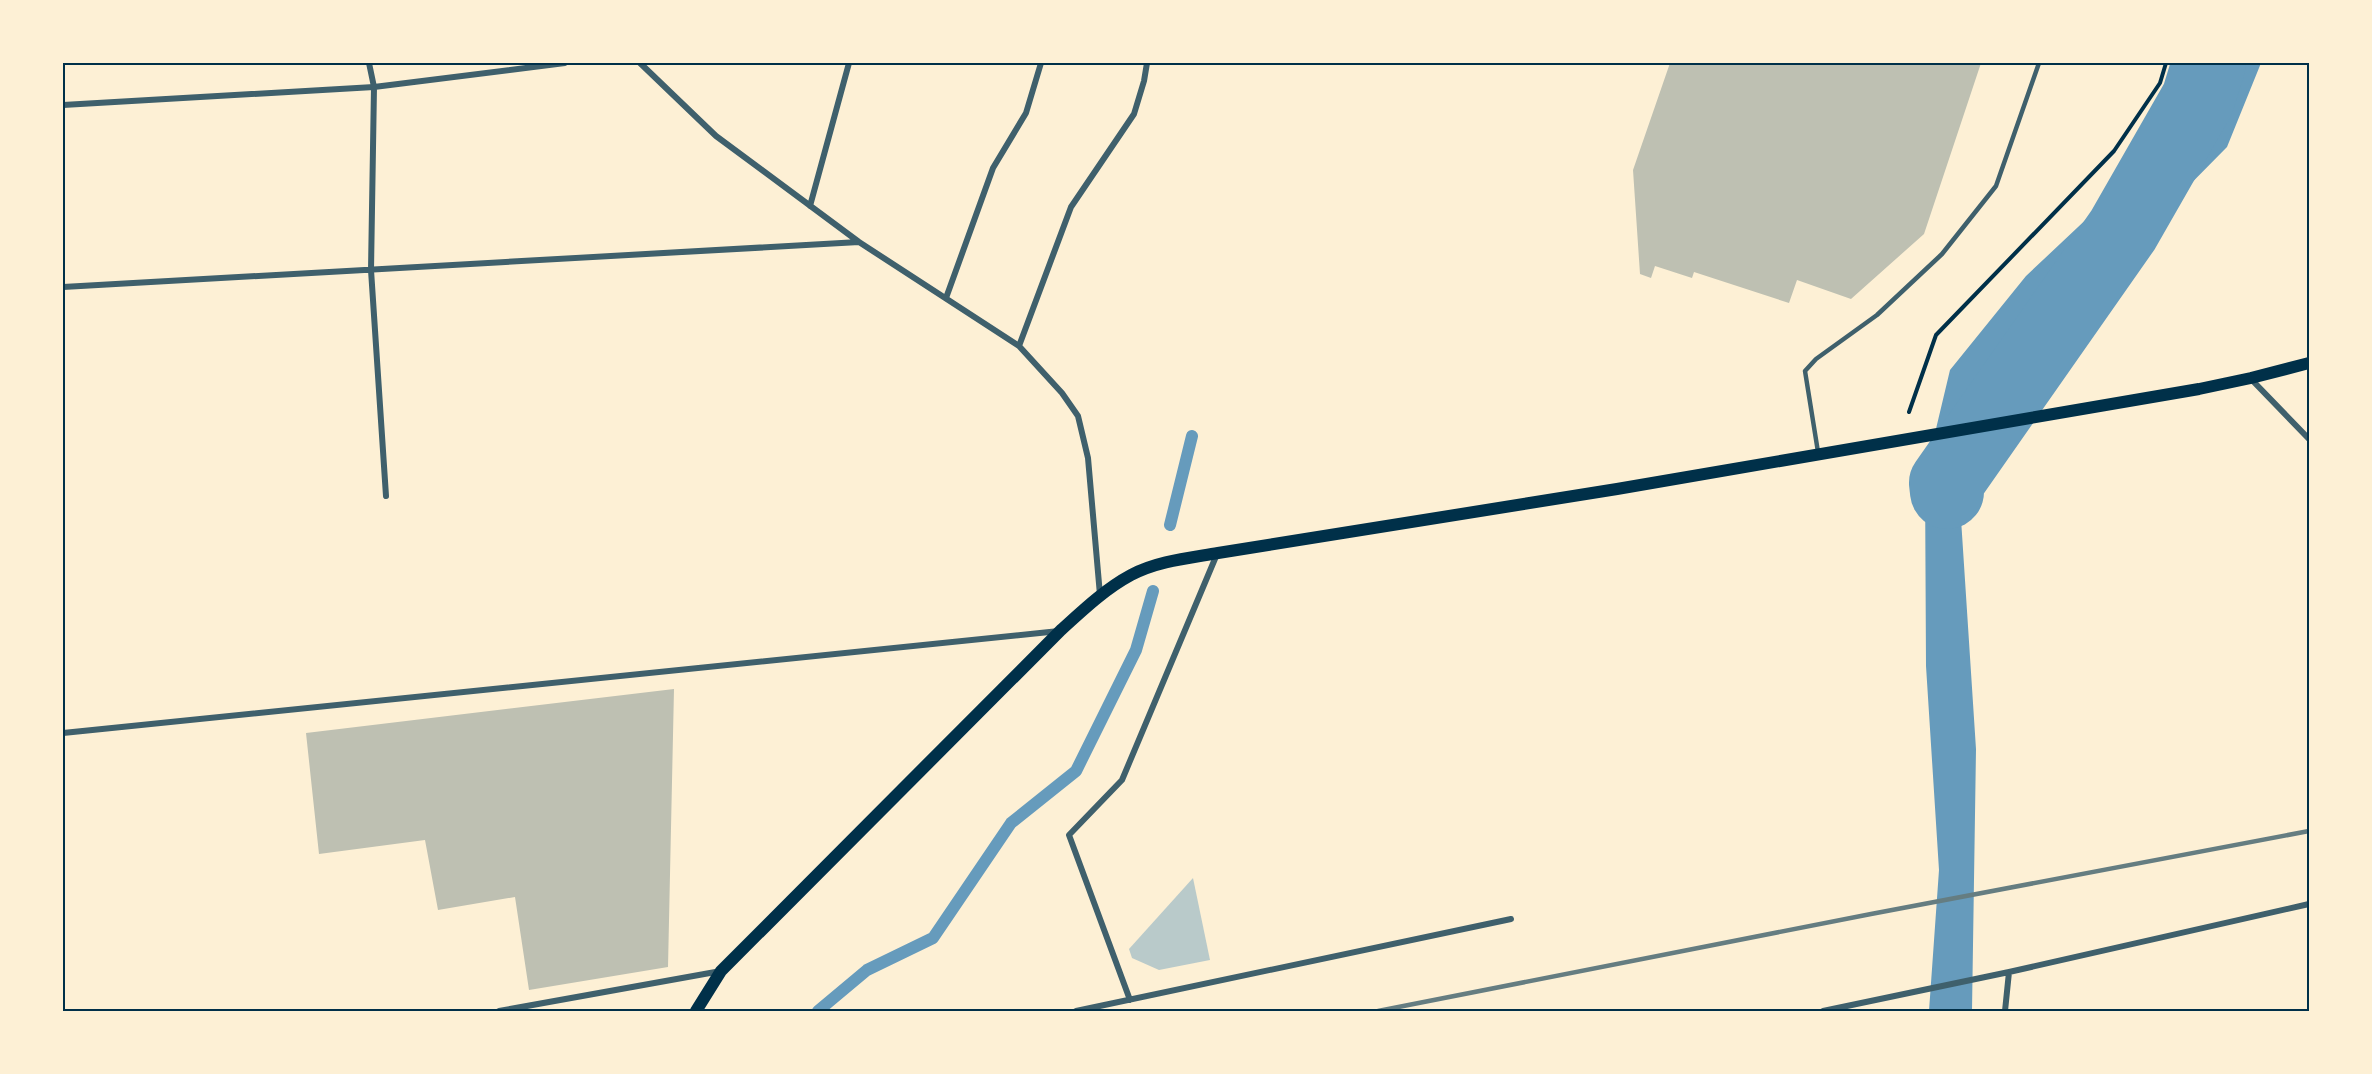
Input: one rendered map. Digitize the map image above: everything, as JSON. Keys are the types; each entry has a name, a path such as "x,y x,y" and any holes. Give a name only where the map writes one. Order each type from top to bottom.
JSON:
{"main road":[{"path":"696,1011 722,971 1061,630 1100,596 1132,574 1168,562 1218,553 1899,441 2250,378 2309,363"}],"street":[{"path":"369,63 374,87 372,270 386,496"},
{"path":"63,105 374,87 565,63"},
{"path":"640,63 716,136 859,242 1019,346 1062,393 1078,416 1088,458 1100,596"},
{"path":"810,206 849,63"},
{"path":"946,298 993,168 1026,113 1041,63"},
{"path":"1019,346 1071,207 1134,114 1147,63"},
{"path":"63,287 859,242"},
{"path":"2250,378 2309,438"},
{"path":"1130,1000 1069,835 1122,780 1218,553"},
{"path":"63,733 1061,630"},
{"path":"1823,1011 2009,972 2309,904"},
{"path":"1076,1011 1511,919"},
{"path":"499,1011 722,971"},
{"path":"2005,1011 2009,972"}],"lane":[{"path":"1818,454 1805,371 1816,359 1877,315 1942,254 1996,186 2039,63"}],"path":[{"path":"1899,441 1936,335 2114,151 2160,83 2166,63"}],"shaded area":[{"path":"1193,878 1210,960 1159,970 1132,958 1129,949"}],"water":[{"path":"2205,63 2261,63 2227,147 2154,221 2041,323 1959,488 1976,749 1972,1011 1929,1011 1939,870 1926,666 1925,475 1950,370 2026,276 2095,211 2161,128"}],"building":[{"path":"1670,63 1981,63 1924,234 1851,299 1797,280 1789,303 1694,272 1692,278 1655,266 1651,278 1640,274 1633,170"},
{"path":"674,689 668,967 529,990 515,897 438,910 425,840 319,854 306,733"}],"waterway":[{"path":"1947,492 1946,483 2123,230 2198,99 2209,63"},
{"path":"1170,525 1192,436"},
{"path":"818,1011 867,970 933,938 1011,823 1076,771 1136,650 1153,591"}],"railway":[{"path":"1378,1011 2309,831"}]}
